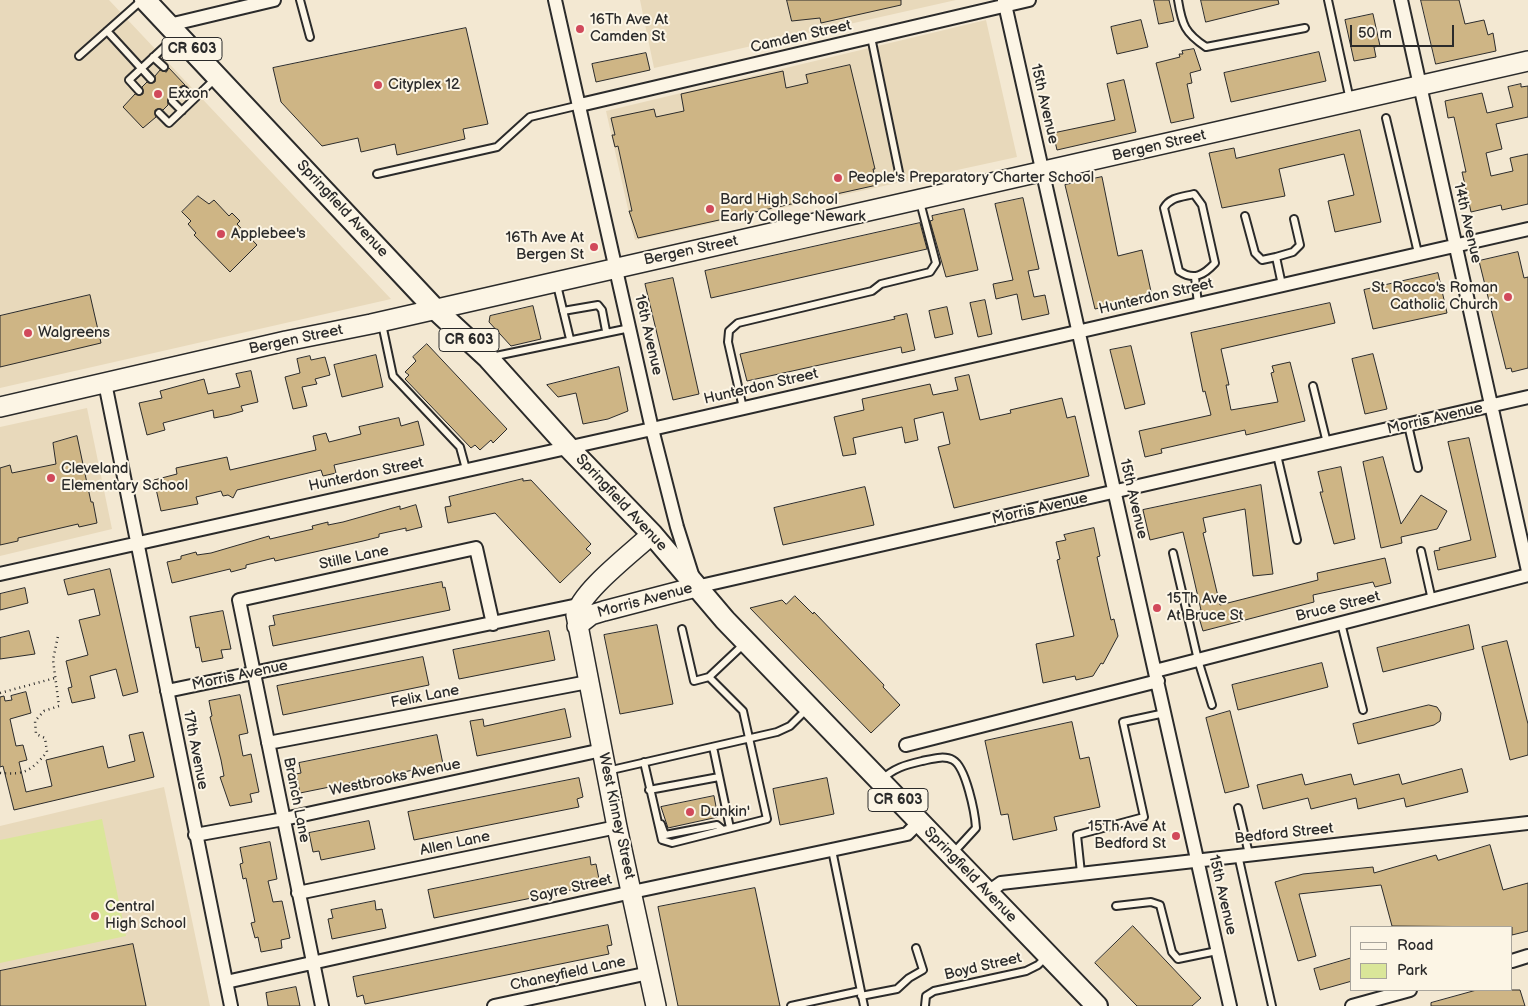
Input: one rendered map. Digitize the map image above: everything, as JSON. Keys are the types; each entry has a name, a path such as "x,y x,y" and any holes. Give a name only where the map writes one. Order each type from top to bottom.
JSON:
{"main road":[{"name":"Springfield Avenue","path":"144,0 435,309 488,358 568,447 652,534 696,587 746,642 1097,1006"},
{"name":"Bergen Street","path":"0,407 286,341 1043,173 1528,61"},
{"name":"Morris Avenue","path":"577,626 578,605 588,593 652,534"},
{"name":"Morris Avenue","path":"577,626 591,615 696,587"},
{"name":"West Kinney Street","path":"577,626 617,826 656,1006"}],"street":[{"path":"173,30 274,0"},
{"name":"16th Avenue","path":"555,0 652,429 677,527 696,587"},
{"name":"Camden Street","path":"580,105 870,37 1004,3 1029,0"},
{"name":"14th Avenue","path":"1401,0 1454,245 1493,405 1528,571"},
{"name":"15th Avenue","path":"1004,3 1230,1006"},
{"name":"Hunterdon Street","path":"0,574 652,429 1528,229"},
{"name":"17th Avenue","path":"105,384 230,1006"},
{"name":"Morris Avenue","path":"696,587 1528,397"},
{"name":"Stille Lane","path":"239,600 476,548 493,624"},
{"name":"Bruce Street","path":"906,745 1156,676 1198,660 1528,575"},
{"name":"Branch Lane","path":"239,600 322,1006"},
{"name":"Morris Avenue","path":"167,691 578,605"},
{"name":"Felix Lane","path":"268,744 588,682"},
{"name":"Westbrooks Avenue","path":"195,835 284,819 602,750"},
{"name":"Sayre Street","path":"226,982 632,892 907,834 919,822"},
{"name":"Bedford Street","path":"987,893 1002,883 1528,823"},
{"name":"Allen Lane","path":"298,893 617,826"},
{"path":"1513,961 1528,956"},
{"name":"Chaneyfield Lane","path":"494,1006 649,973"},
{"path":"1352,1006 1406,991"}],"lane":[{"path":"79,56 144,0"},
{"path":"300,0 310,37"},
{"path":"1178,0 1182,24 1192,38 1206,47 1305,28"},
{"path":"1328,0 1350,101"},
{"path":"139,91 129,80 153,57 173,30"},
{"path":"107,31 152,79"},
{"path":"870,37 900,177"},
{"path":"153,57 164,68"},
{"path":"159,113 169,123 217,76"},
{"path":"184,90 193,100"},
{"path":"172,101 182,111"},
{"path":"377,174 497,147 530,116 580,105"},
{"path":"1386,118 1418,253"},
{"path":"1194,194 1202,205 1215,263 1206,272 1195,277 1186,276 1179,271 1164,208 1167,202 1194,194"},
{"path":"743,408 728,342 729,331 738,323 872,291 881,284 930,272 936,263 920,200"},
{"path":"1245,216 1254,254 1262,260 1293,252 1300,245 1294,219"},
{"path":"1276,256 1282,285"},
{"path":"1195,277 1198,304"},
{"path":"556,281 570,339"},
{"path":"563,311 598,305 602,310 606,331"},
{"path":"381,321 393,376 460,447 466,470"},
{"path":"488,358 606,331 630,328"},
{"path":"1313,386 1327,443"},
{"path":"1408,425 1418,468"},
{"path":"1277,455 1297,540"},
{"path":"1421,551 1432,600"},
{"path":"1172,553 1198,660 1212,705"},
{"path":"1341,623 1363,710"},
{"path":"682,630 694,681 709,677 746,642"},
{"path":"644,762 659,835 666,842 672,843 767,819 743,711 709,677"},
{"path":"606,771 777,732 790,726 809,707"},
{"path":"1081,873 1076,835 1144,817 1123,722 1165,713"},
{"path":"713,747 730,828"},
{"path":"880,781 898,767 911,763 944,757 958,763 963,771 976,828 951,855"},
{"path":"649,790 719,776"},
{"path":"1238,808 1243,854 1272,1006"},
{"path":"832,850 864,1006"},
{"path":"1116,906 1151,902 1160,905 1172,952 1178,959 1217,951"},
{"path":"791,1006 861,993 897,989 909,978 923,970 916,948"},
{"name":"Boyd Street","path":"924,1004 926,996 934,991 1026,971 1038,965 1048,956"}],"path":[{"path":"0,773 19,774 34,767 47,752 44,738 36,734 35,721 44,711 59,706 53,660 58,636"},
{"path":"0,693 55,678"}],"shaded area":[{"path":"0,0 109,0 391,299 0,388"},
{"path":"640,0 956,0 654,68"},
{"path":"986,20 1017,157 635,240 606,111"},
{"name":"Cleveland Elementary School","path":"87,408 112,529 0,556 0,427"},
{"name":"Central High School","path":"164,787 210,1006 0,1006 0,826"}],"green space":[{"path":"102,819 126,936 0,963 0,840"}],"building":[{"path":"787,0 901,0 901,5 821,23 820,18 792,21"},
{"path":"1154,0 1169,0 1174,21 1159,24"},
{"path":"1201,0 1278,0 1279,4 1206,22"},
{"path":"1421,0 1459,0 1465,24 1484,20 1488,35 1493,33 1496,51 1436,64"},
{"path":"1373,14 1380,46 1374,47 1376,57 1354,61 1345,20"},
{"path":"1141,20 1148,47 1117,54 1111,27"},
{"name":"Cityplex 12","path":"466,28 488,124 463,129 465,139 397,155 395,144 361,152 358,138 322,146 281,102 273,68"},
{"path":"1194,49 1201,70 1190,73 1192,83 1187,84 1194,118 1171,123 1156,63 1180,57 1179,54 1183,54 1182,51"},
{"path":"1319,52 1326,81 1231,102 1224,73"},
{"path":"646,53 650,70 596,82 592,64"},
{"path":"850,65 875,169 873,169 877,185 638,238 629,211 632,211 618,146 615,147 612,135 615,135 611,118 654,109 656,117 684,111 681,94 783,71 786,88 808,83 806,75"},
{"name":"Exxon","path":"169,68 185,85 180,87 180,93 176,98 168,98 168,105 163,110 155,110 156,117 143,128 123,107 135,94 143,94 142,87 147,82 155,82 155,76 160,70 166,72"},
{"path":"1124,80 1136,132 1057,150 1053,133 1115,120 1107,84"},
{"path":"1521,84 1521,87 1528,86 1528,117 1496,124 1502,149 1486,153 1491,176 1513,171 1510,158 1528,154 1528,204 1502,210 1501,205 1471,212 1462,172 1466,172 1454,117 1448,118 1445,101 1482,93 1487,113 1513,107 1508,87"},
{"path":"1360,130 1381,222 1335,232 1328,201 1354,195 1344,154 1279,169 1285,196 1222,208 1209,153 1234,148 1236,158"},
{"path":"1102,177 1118,256 1142,250 1152,296 1095,309 1065,185"},
{"name":"Applebee's","path":"198,196 209,204 214,200 229,216 232,213 240,221 237,224 257,245 230,272 194,235 196,233 188,224 191,221 182,212"},
{"path":"1023,198 1039,269 1028,271 1034,297 1045,295 1049,314 1022,320 1017,294 996,299 993,284 1013,280 995,204"},
{"path":"964,209 978,270 946,277 930,221 933,220 932,216"},
{"path":"920,223 927,249 711,298 705,271"},
{"name":"St. Rocco's Roman Catholic Church","path":"1518,252 1524,278 1528,277 1528,368 1512,372 1511,368 1506,369 1479,261"},
{"path":"1438,273 1447,313 1373,329 1364,290"},
{"path":"673,278 699,394 673,400 645,284"},
{"path":"90,295 101,343 0,367 0,316"},
{"path":"985,300 992,334 978,337 970,303"},
{"path":"1330,303 1335,323 1221,349 1229,385 1226,385 1231,410 1278,402 1271,373 1274,372 1272,366 1290,362 1305,421 1246,435 1245,430 1161,449 1162,453 1145,457 1139,431 1211,415 1205,391 1203,392 1191,333"},
{"path":"533,306 541,339 511,346 489,322 490,316"},
{"path":"947,307 953,334 935,338 929,311"},
{"path":"907,314 915,350 902,353 901,347 747,381 740,354 895,319 894,317"},
{"path":"427,344 507,429 493,443 491,440 480,450 475,445 471,448 405,379 409,375 405,372 416,361 413,357"},
{"path":"1131,346 1145,404 1125,409 1110,350"},
{"path":"1373,354 1387,409 1365,414 1352,359"},
{"path":"376,355 383,387 342,397 334,365"},
{"path":"310,356 311,360 325,357 330,375 315,379 317,384 302,387 307,406 293,409 285,377 300,373 297,359"},
{"path":"619,367 628,411 608,419 583,424 576,393 558,397 547,385"},
{"path":"251,371 258,402 241,406 243,411 229,415 214,418 213,410 163,423 165,430 147,435 139,403 162,398 160,391 204,379 208,394 240,387 236,374"},
{"path":"969,375 980,420 1011,413 1010,410 1062,398 1067,418 1075,416 1089,476 954,508 938,447 950,444 943,412 914,419 918,440 905,443 902,427 853,438 856,454 843,456 834,417 864,410 862,399 930,384 933,395 958,390 955,378"},
{"path":"399,418 401,426 418,421 424,445 334,465 336,473 323,476 321,470 237,490 233,498 228,495 223,496 221,491 196,497 198,504 161,511 154,480 177,474 176,468 227,457 230,470 316,450 313,436 326,433 329,442 361,434 359,427"},
{"path":"77,436 97,523 79,527 78,524 18,538 18,541 0,545 0,468 10,465 12,473 56,464 53,443"},
{"path":"1469,438 1496,557 1438,570 1434,551 1471,540 1448,442"},
{"path":"1383,457 1401,524 1421,495 1447,511 1437,529 1401,537 1402,543 1381,548 1363,462"},
{"path":"1341,467 1355,539 1334,544 1320,492 1323,492 1318,472"},
{"path":"523,479 523,481 531,480 591,544 586,549 591,553 560,583 495,513 448,523 445,507 451,506 449,497"},
{"path":"1261,485 1273,574 1253,576 1245,509 1203,518 1206,532 1203,533 1220,605 1318,580 1317,573 1385,558 1391,583 1375,587 1373,582 1313,595 1314,602 1203,631 1197,611 1201,610 1183,532 1150,540 1143,510"},
{"path":"865,487 874,525 783,545 774,508"},
{"path":"416,505 422,527 406,531 406,528 379,534 379,537 363,541 275,561 274,558 246,565 246,568 231,572 230,569 172,583 167,562 181,559 181,556 196,552 197,555 211,553 269,536 270,539 313,529 312,526 328,522 328,525 400,506 400,509"},
{"path":"1094,528 1100,556 1097,557 1111,620 1114,619 1118,636 1103,664 1101,663 1093,676 1076,680 1075,676 1043,683 1036,644 1074,636 1057,560 1060,559 1056,542 1066,540 1064,535"},
{"path":"110,569 138,692 123,696 116,669 90,676 95,698 72,703 68,688 72,687 66,661 88,655 79,620 100,615 94,589 68,595 64,580"},
{"path":"442,582 443,588 445,587 450,610 273,646 269,626 275,625 273,616"},
{"path":"25,588 28,603 0,610 0,594"},
{"path":"795,596 813,614 814,612 884,685 883,687 900,705 871,733 750,608 782,600 786,604"},
{"path":"223,611 231,649 221,650 223,658 202,662 199,647 196,648 190,617"},
{"path":"657,625 673,704 620,714 604,635"},
{"path":"1469,625 1474,649 1383,672 1377,648"},
{"path":"29,631 35,654 0,659 0,638"},
{"path":"549,631 555,660 459,679 453,650"},
{"path":"1507,641 1528,724 1528,755 1510,760 1482,647"},
{"path":"423,657 429,685 283,715 277,686"},
{"path":"1322,663 1328,687 1238,710 1232,685"},
{"path":"26,692 31,713 10,719 16,746 23,745 27,760 19,762 26,792 52,786 46,760 103,746 108,768 135,761 129,735 143,732 154,777 14,810 3,766 0,767 0,697 4,696 5,701 12,700 11,696"},
{"path":"240,695 248,733 239,735 243,756 251,754 259,792 250,794 252,802 230,806 220,777 224,776 210,717 212,716 209,701"},
{"path":"1429,705 1437,707 1441,713 1440,721 1434,725 1358,744 1353,724"},
{"path":"565,709 571,737 477,756 470,721 483,719 484,726"},
{"path":"1230,711 1249,787 1225,793 1206,718"},
{"path":"1072,722 1080,759 1089,757 1100,807 1054,817 1057,830 1013,840 1008,814 1001,815 985,741"},
{"path":"437,735 443,764 300,793 296,774 301,773 299,763"},
{"path":"1462,769 1468,792 1406,807 1404,798 1358,809 1356,798 1311,809 1308,798 1263,809 1257,785 1302,774 1305,785 1351,774 1354,785 1399,774 1402,784"},
{"path":"579,778 583,797 577,799 579,807 414,840 408,812"},
{"path":"827,778 834,814 780,825 773,789"},
{"name":"Dunkin'","path":"714,796 718,817 668,828 661,807"},
{"path":"369,821 375,849 321,860 319,851 313,852 309,833"},
{"path":"270,842 277,879 268,881 273,902 282,901 290,938 281,940 282,948 261,952 258,937 255,938 251,923 255,922 246,878 243,879 240,864 243,863 240,848"},
{"path":"1490,845 1503,890 1528,883 1528,931 1513,935 1513,926 1392,926 1381,885 1299,894 1316,956 1298,961 1275,882 1303,874 1373,867 1374,873 1436,855 1438,860"},
{"path":"590,857 591,865 596,864 600,884 434,918 428,890"},
{"path":"755,888 780,1006 678,1006 658,907"},
{"path":"375,901 376,910 382,909 386,928 332,939 328,919 333,918 331,910"},
{"path":"608,925 612,945 607,946 609,954 365,1004 363,995 357,997 353,977"},
{"path":"1133,926 1201,998 1192,1006 1137,1006 1095,963"},
{"path":"133,944 146,1006 0,1006 0,971"},
{"path":"1350,959 1350,982 1320,990 1314,969"},
{"path":"296,987 300,1006 268,1006 266,993"},
{"path":"1520,990 1525,1006 1431,1006 1431,1003 1473,991"}],"place":[{"name":"16Th Ave At Camden St","path":"580,29"},
{"name":"Cityplex 12","path":"378,85"},
{"name":"Exxon","path":"158,94"},
{"name":"People's Preparatory Charter School","path":"838,178"},
{"name":"Bard High School Early College Newark","path":"710,209"},
{"name":"Applebee's","path":"221,234"},
{"name":"16Th Ave At Bergen St","path":"594,247"},
{"name":"St. Rocco's Roman Catholic Church","path":"1508,297"},
{"name":"Walgreens","path":"28,333"},
{"name":"Cleveland Elementary School","path":"51,478"},
{"name":"15Th Ave At Bruce St","path":"1157,608"},
{"name":"Dunkin'","path":"690,812"},
{"name":"15Th Ave At Bedford St","path":"1176,836"},
{"name":"Central High School","path":"95,916"}]}
